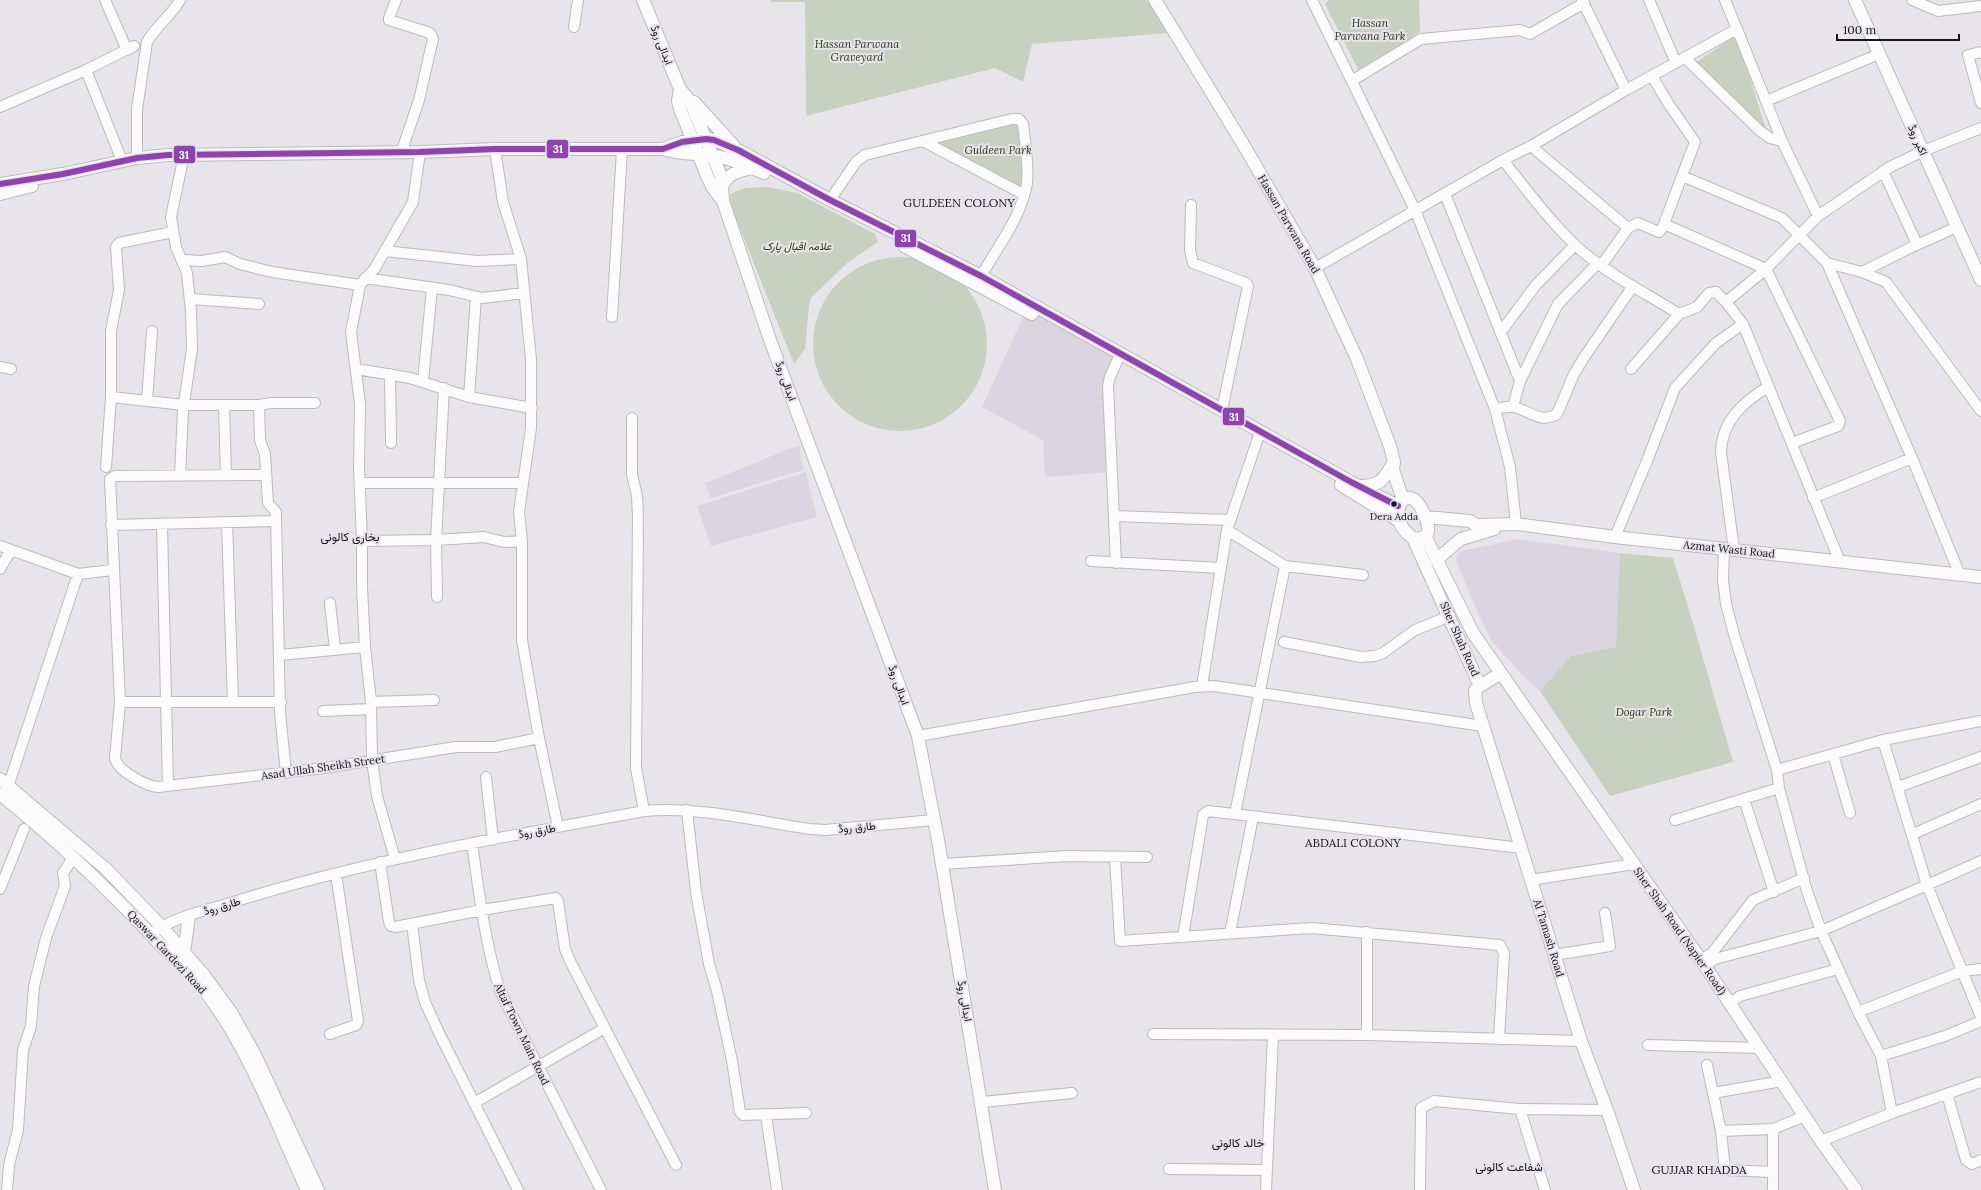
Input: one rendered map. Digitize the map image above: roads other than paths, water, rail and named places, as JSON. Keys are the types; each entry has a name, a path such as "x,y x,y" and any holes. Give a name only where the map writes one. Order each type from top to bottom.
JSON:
{"main road":[{"name":"ابدالی روڈ","path":"643,0 680,89"},
{"name":"Hassan Parwana Road","path":"1155,0 1243,144 1315,268 1357,360 1390,446 1394,462 1398,468 1403,502 1400,522"},
{"name":"اکبر روڈ","path":"1855,0 1922,151 1980,275"},
{"path":"680,89 690,101 721,176 724,201"},
{"path":"680,89 678,101 680,109 713,188 724,201"},
{"path":"680,89 738,150"},
{"path":"0,184 63,174 137,158 184,155 401,153 495,149 663,149 685,155 712,156 728,159 752,168 775,174 830,200 939,260 1118,359 1258,438 1353,486 1403,502 1419,504 1423,529 1408,534 1400,522 1364,499 1353,486 1222,410 981,276 939,260 775,174 738,150 714,140 682,142 663,149"},
{"path":"722,187 725,180 731,174 752,168"},
{"path":"0,194 36,185 63,174"},
{"path":"0,179 24,176 49,176"},
{"path":"0,190 49,176"},
{"name":"ابدالی روڈ","path":"724,201 770,340 918,736 942,864 982,1102 995,1190"},
{"path":"1353,486 1378,484 1384,478 1394,462"},
{"name":"Azmat Wasti Road","path":"1423,529 1469,529 1476,525 1511,525 1981,577"},
{"path":"1436,560 1461,539 1511,525"},
{"name":"Sher Shah Road","path":"1423,529 1436,560 1466,621 1501,674 1480,686 1450,616 1423,529"},
{"name":"Sher Shah Road (Napier Road)","path":"1501,674 1703,963 1821,1141 1856,1190"},
{"name":"Al Tamash Road","path":"1480,686 1475,690 1474,696 1530,880 1581,1042 1607,1110 1634,1190"},
{"path":"3,787 106,869 161,926 203,974 231,1012 258,1062 318,1190"},
{"name":"Qaswar Gardezi Road","path":"3,787 151,934 204,991 232,1033 257,1081 307,1190"},
{"path":"184,953 189,916"}],"street":[{"path":"0,107 86,70 130,48 105,0"},
{"path":"137,158 137,109 147,42 171,15 180,0"},
{"path":"396,0 389,20 430,32 433,39 419,100 401,153"},
{"path":"574,27 578,0"},
{"path":"1312,0 1353,80 1416,210 1495,409 1510,467 1511,525"},
{"path":"1649,0 1680,60 1760,131 1770,138 1782,141"},
{"path":"1724,0 1782,141 1818,216"},
{"path":"1912,0 1938,11 1981,6"},
{"path":"1353,80 1421,39 1520,30 1530,34 1583,2 1626,90"},
{"path":"1315,268 1504,160 1532,146 1626,90 1737,29"},
{"path":"1981,52 1968,55 1981,103"},
{"path":"1766,101 1879,54"},
{"path":"86,70 122,161"},
{"path":"1513,407 1520,381 1558,304 1599,264 1628,228 1638,223 1659,232 1665,225 1664,223 1695,142 1668,103 1652,76"},
{"path":"830,200 860,158 924,140 1012,119 1019,119 1023,124 1027,182 1012,222 981,276"},
{"path":"1726,302 1766,269 1818,216 1883,171 1922,151 1981,128"},
{"path":"924,140 1023,194"},
{"path":"1532,146 1628,228"},
{"path":"495,149 503,202 521,259 531,359 532,408 530,436 519,512 522,541 522,640 539,738 558,827"},
{"path":"612,317 622,150"},
{"path":"395,859 377,796 372,760 371,705 365,647 362,587 360,404 357,369 351,332 363,281 375,268 413,202 420,152"},
{"path":"180,476 184,405 192,349 191,299 187,273 176,247 171,217 184,155"},
{"path":"1504,160 1541,208 1574,244 1599,264 1678,314"},
{"path":"1883,171 1917,244"},
{"path":"1682,176 1780,217 1827,263 1912,458 1960,575"},
{"path":"1445,194 1520,381"},
{"path":"1192,205 1190,250 1193,263 1246,283 1248,286 1222,410"},
{"path":"1665,225 1766,269 1840,421 1838,426 1792,443"},
{"path":"1862,272 1917,244 1957,227"},
{"path":"106,467 111,397 111,331 119,290 116,247 119,243 173,232"},
{"path":"1501,332 1535,286 1574,244"},
{"path":"385,251 481,262 521,259"},
{"path":"182,260 202,261 225,257 240,264 272,272 432,288 476,297 490,298 524,294"},
{"path":"1827,263 1862,272 1886,282 1893,289 1981,411"},
{"path":"1495,409 1513,407 1543,418 1551,418 1557,414 1574,374 1633,286"},
{"path":"423,381 432,288"},
{"path":"1631,369 1678,314 1696,307 1712,292 1719,294 1743,324 1840,562"},
{"path":"469,397 476,297"},
{"path":"191,299 259,304"},
{"path":"1615,537 1647,462 1674,388 1716,344 1743,324"},
{"path":"147,401 152,330"},
{"path":"1116,563 1108,386 1110,376 1118,359"},
{"path":"0,367 11,369"},
{"path":"357,369 423,381 469,397 532,408"},
{"path":"390,374 391,443"},
{"path":"1768,387 1754,396 1737,411 1722,436 1721,452 1729,549 1723,580 1726,604 1735,638 1777,770 1780,788 1804,878 1821,931 1858,1012 1881,1056 1892,1113"},
{"path":"437,597 436,540 444,388"},
{"path":"111,397 184,405 259,406 271,403 315,403"},
{"path":"224,405 226,476"},
{"path":"259,406 260,440 265,454 268,503 276,512 276,590 280,655 280,712 286,773"},
{"path":"632,418 632,475 637,496 638,516 636,768 644,811"},
{"path":"1202,686 1227,530 1258,438"},
{"path":"1813,498 1912,458"},
{"path":"266,475 112,477 110,479 120,702 281,702"},
{"path":"360,483 523,483"},
{"path":"1114,516 1230,520"},
{"path":"111,526 276,521"},
{"path":"227,523 234,702"},
{"path":"162,525 168,786"},
{"path":"1227,530 1285,566 1363,575"},
{"path":"362,541 436,540 484,537 504,542 522,541"},
{"path":"0,546 78,574 113,570"},
{"path":"0,569 11,550"},
{"path":"1091,561 1220,568"},
{"path":"1235,814 1285,566"},
{"path":"3,787 78,574"},
{"path":"330,603 334,650"},
{"path":"1284,642 1361,657 1374,656 1383,653 1415,630 1450,616"},
{"path":"280,655 365,647"},
{"path":"918,736 1202,686 1214,686 1260,692 1483,726"},
{"path":"323,711 371,705 434,700"},
{"name":"Asad Ullah Sheikh Street","path":"120,702 115,762 118,766 150,786 168,786 286,773 456,747 495,747 539,738"},
{"path":"1777,770 1883,740 1981,721"},
{"path":"1883,740 1913,834 1927,885 1981,1017"},
{"path":"1833,754 1850,813"},
{"path":"1898,787 1981,757"},
{"path":"486,777 493,840"},
{"path":"1675,820 1780,788"},
{"path":"1744,799 1774,892"},
{"path":"1913,834 1981,804"},
{"name":"طارق روڈ","path":"151,934 161,926 189,916 276,889 380,862 472,843 644,811 665,809 687,810 825,830 934,820"},
{"path":"687,810 696,892 709,964 717,991 730,1053 738,1107 743,1115 806,1113"},
{"path":"1183,936 1203,815 1208,811 1521,848"},
{"path":"1230,933 1253,817"},
{"path":"0,889 24,829"},
{"name":"Altaf Town Main Road","path":"472,843 492,967 500,991 601,1190"},
{"path":"942,864 1067,856 1148,857"},
{"path":"1115,856 1120,941 1311,928 1500,945 1504,953 1499,1039"},
{"path":"7,1190 9,1165 18,1130 23,1050 32,1026 34,986 46,938 65,886 63,873 73,858"},
{"path":"1703,963 1821,931 1981,861"},
{"path":"380,862 391,926 394,927 482,910 556,898 558,901 565,949 571,964 676,1165"},
{"path":"1530,880 1634,864"},
{"path":"330,1034 356,1025 358,1020 336,874"},
{"path":"1703,963 1753,900 1804,878"},
{"path":"1554,955 1610,946 1604,913"},
{"path":"412,924 419,980 425,1002 518,1190"},
{"path":"1367,932 1367,1035"},
{"path":"1730,1003 1740,996 1838,969"},
{"path":"1858,1012 1963,972 1981,969"},
{"path":"1881,1056 1945,1036 1981,1021"},
{"path":"474,1103 605,1028"},
{"path":"1153,1034 1273,1036 1367,1035 1581,1042"},
{"path":"1266,1190 1273,1036"},
{"path":"1648,1045 1760,1048"},
{"path":"1707,1065 1722,1131 1725,1170 1773,1172"},
{"path":"1713,1093 1782,1081"},
{"path":"1821,1141 1892,1113 1981,1082"},
{"path":"982,1102 1072,1093"},
{"path":"1947,1094 1966,1160 1972,1164 1981,1160"},
{"path":"1420,1190 1421,1108 1434,1101 1520,1109 1607,1110"},
{"path":"1520,1109 1545,1190"},
{"path":"766,1115 777,1190"},
{"path":"1722,1131 1773,1129 1805,1116"},
{"path":"1773,1129 1774,1190"},
{"path":"1169,1169 1267,1170"}],"place":[{"name":"Dera Adda","path":"1394,504"}],"district":[{"name":"GULDEEN COLONY","path":"959,202"},
{"name":"بخاری کالونی","path":"350,536"},
{"name":"ABDALI COLONY","path":"1353,842"},
{"name":"خالد کالونی","path":"1238,1142"},
{"name":"شفاعت کالونی","path":"1509,1166"},
{"name":"GUJJAR KHADDA","path":"1699,1169"}],"park label":[{"name":"Hassan Parwana Park","path":"1370,29"},
{"name":"Hassan Parwana Graveyard","path":"857,50"},
{"name":"Guldeen Park","path":"998,150"},
{"name":"علامہ اقبال پارک","path":"797,246"},
{"name":"Dogar Park","path":"1644,712"}]}
